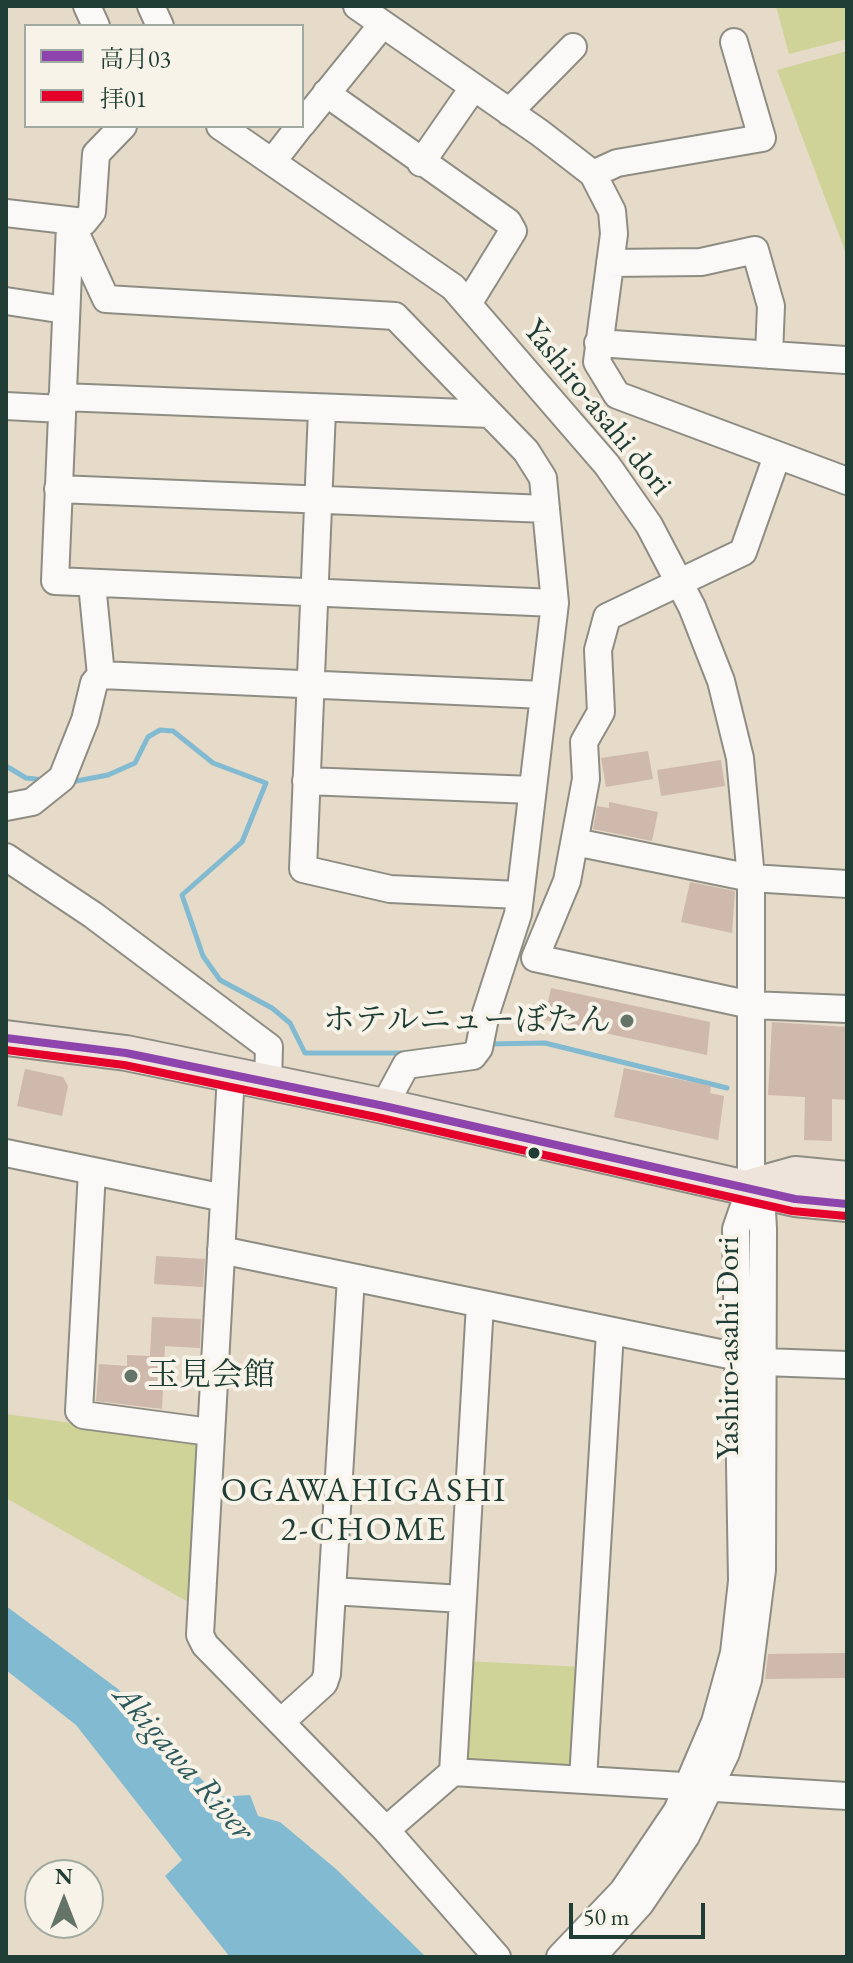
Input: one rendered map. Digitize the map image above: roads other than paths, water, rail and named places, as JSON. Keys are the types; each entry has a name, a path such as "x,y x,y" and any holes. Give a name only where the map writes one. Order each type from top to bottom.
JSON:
{"main road":[{"path":"6,1038 114,1051 231,1074 751,1186 795,1199 845,1185"}],"street":[{"path":"357,6 593,174 612,211 610,263 598,343 599,371 617,395 847,481"},
{"path":"304,121 382,25"},
{"path":"593,174 617,163 762,138 734,42"},
{"path":"509,112 573,47"},
{"path":"421,163 473,88"},
{"path":"326,93 508,222 513,231 468,304"},
{"path":"6,213 84,222 92,212 96,154 121,128"},
{"name":"Yashiro-asahi dori","path":"223,128 453,287 607,465 649,525 680,581 706,640 732,722 747,809 751,878 751,1186"},
{"path":"272,162 299,128"},
{"path":"70,221 106,299"},
{"path":"70,221 55,581 314,595 555,603"},
{"path":"610,263 701,262 755,250 771,306 769,355"},
{"path":"6,301 66,303 106,299 395,316 536,463 543,478 555,603 518,914 486,1013 481,1043 473,1056 406,1065 384,1106"},
{"path":"598,343 845,360"},
{"path":"6,406 62,403 490,414"},
{"path":"322,410 303,869 390,889 519,895"},
{"path":"777,456 743,552 607,617 598,650 601,712 584,742 586,779 567,881 535,958 751,1005 847,1009"},
{"path":"58,489 546,509"},
{"path":"6,807 32,802 55,783 85,720 94,683 101,675 92,584"},
{"path":"101,675 311,687 544,695"},
{"path":"306,781 532,790"},
{"path":"575,842 751,878 847,884"},
{"path":"6,857 93,915 269,1047 268,1082"},
{"path":"231,1074 200,1635 205,1645 386,1830 497,1957"},
{"path":"6,1153 224,1198"},
{"path":"92,1171 79,1411 83,1415 210,1432"},
{"name":"Yashiro-asahi Dori","path":"560,1957 623,1891 700,1787 743,1703 757,1629 762,1570 750,1359 736,1229 751,1186"},
{"path":"221,1250 750,1359 847,1365"},
{"path":"281,1722 324,1683 351,1277"},
{"path":"453,1772 480,1304"},
{"path":"583,1779 610,1332"},
{"path":"332,1591 462,1599"},
{"path":"386,1830 453,1772 847,1796"},
{"name":"Yashiro-asahi Dori","path":"592,1957 640,1904 686,1836 700,1787"}],"water":[{"name":"Akigawa River","path":"6,1606 118,1689 218,1797 250,1795 258,1816 280,1822 336,1869 426,1957 230,1957 165,1876 182,1860 76,1725 6,1670"}],"waterway":[{"path":"71,782 108,775 135,763 148,737 160,730 173,731 213,763 266,783 242,842 182,895 203,956 220,980 272,1008 290,1023 305,1053 405,1053"},
{"path":"6,766 26,778 45,780"},
{"path":"487,1044 545,1043 727,1088"}],"place":[{"name":"ホテルニューぼたん","path":"627,1021"},
{"name":"玉見会館","path":"131,1376"}],"district":[{"name":"OGAWAHIGASHI 2-CHOME","path":"364,1512"}]}
